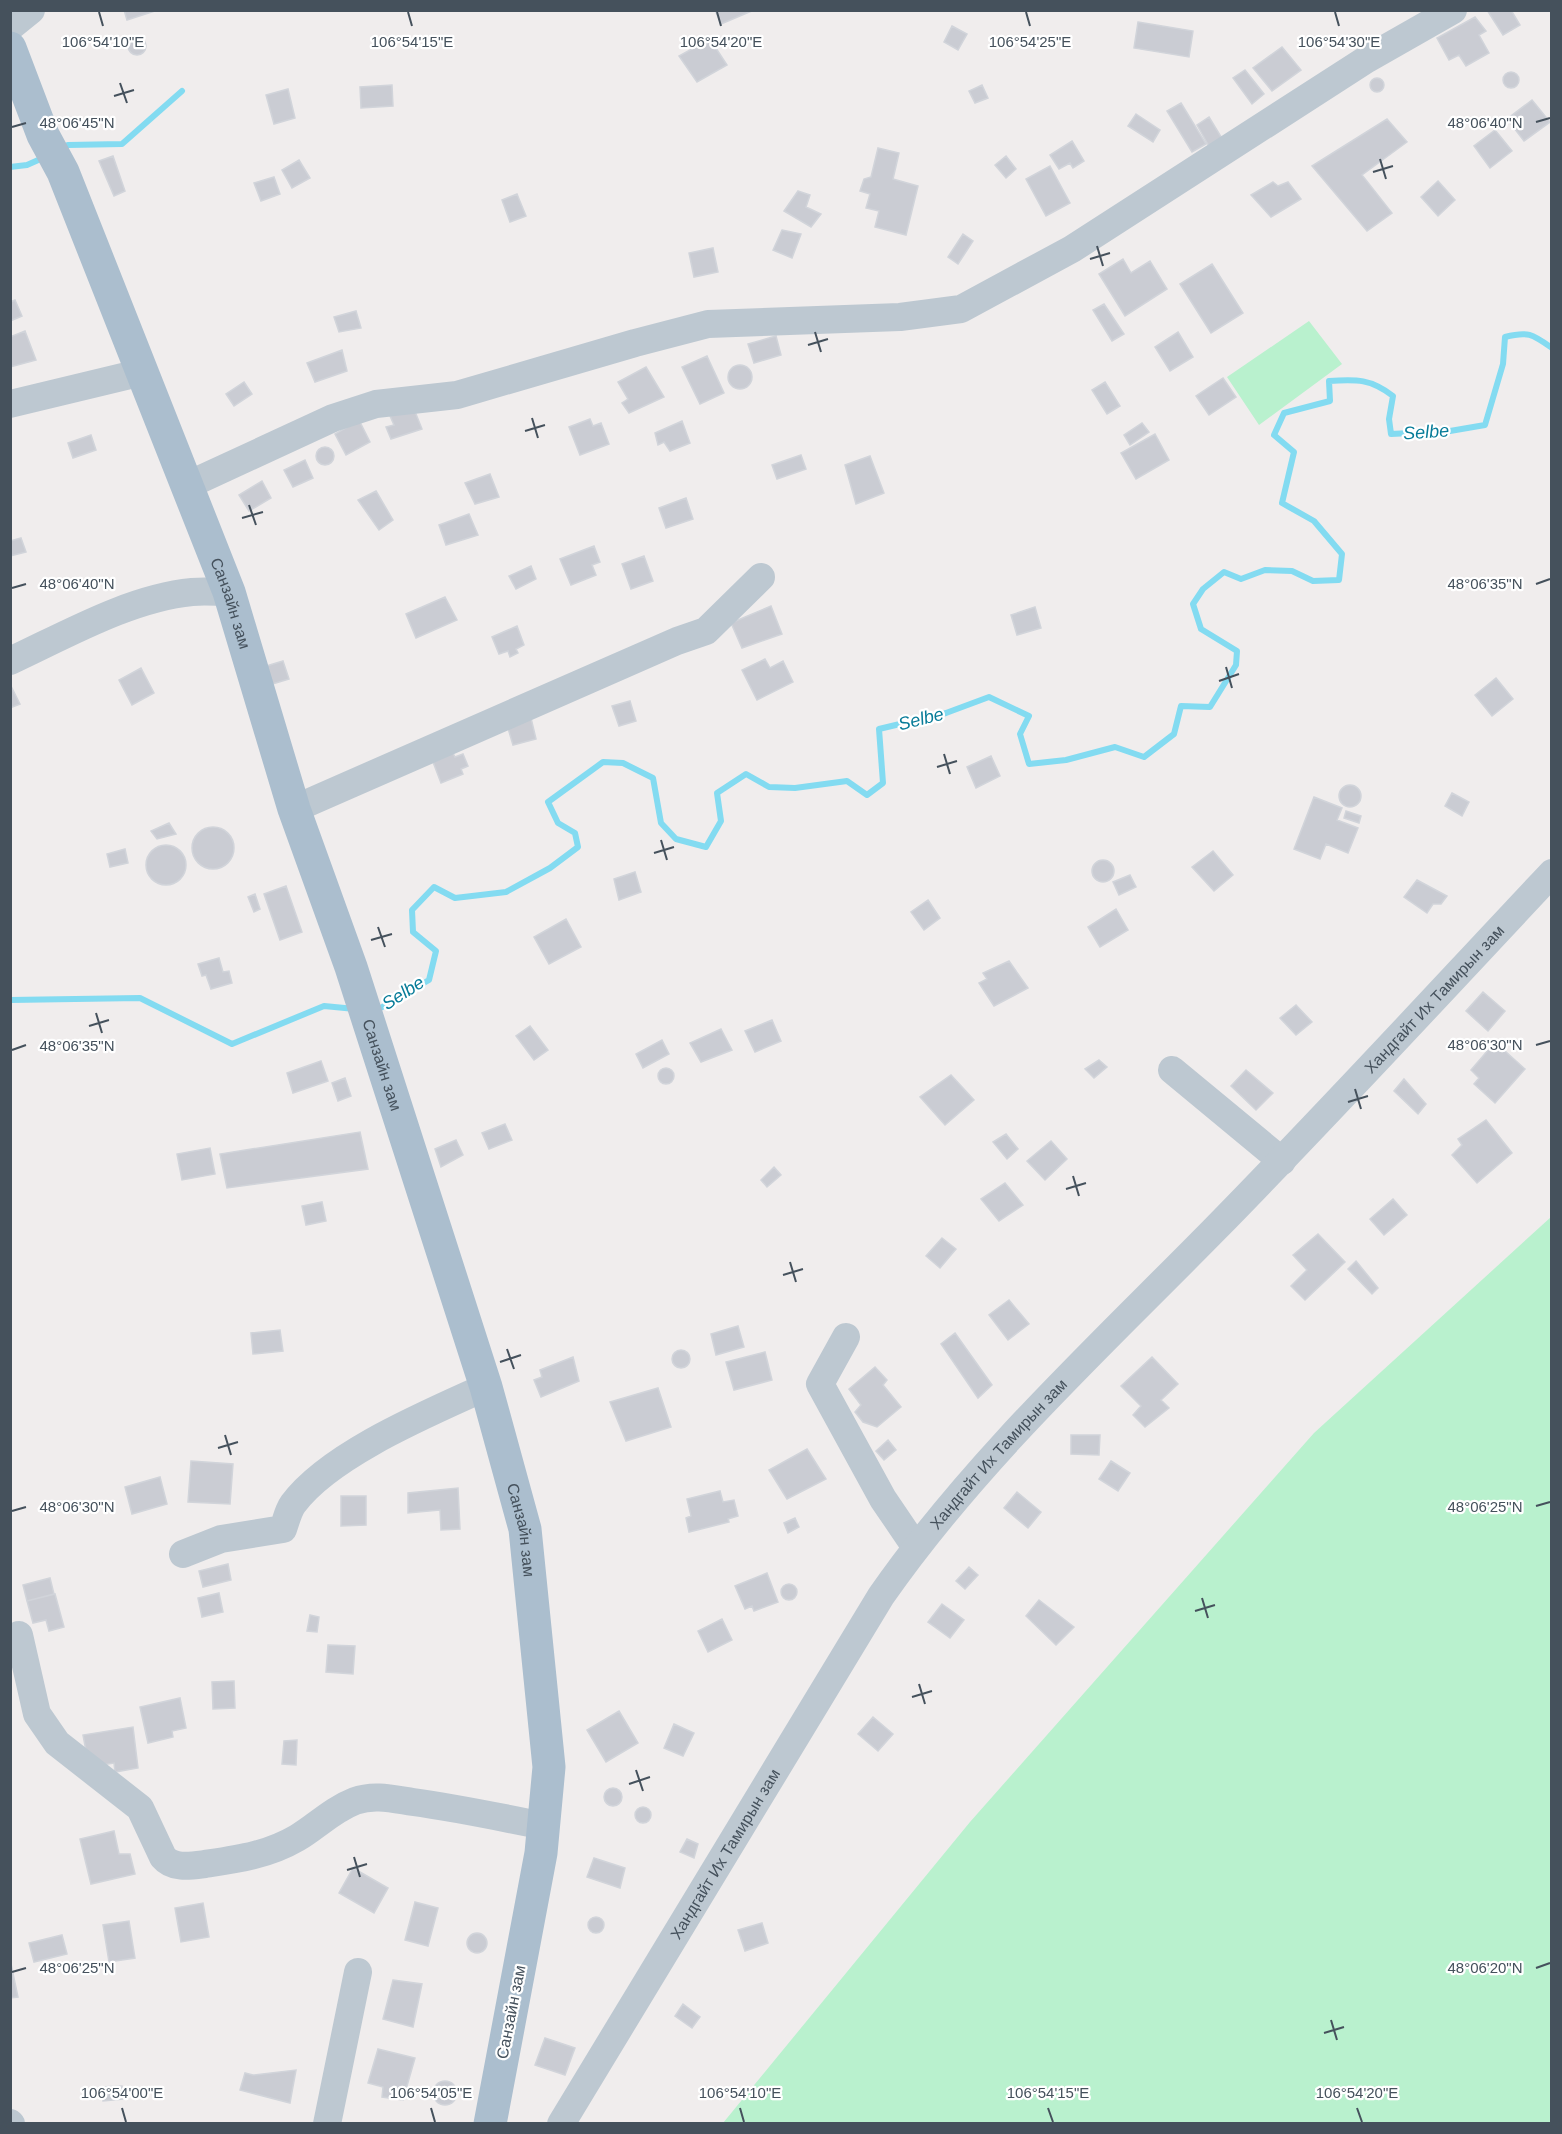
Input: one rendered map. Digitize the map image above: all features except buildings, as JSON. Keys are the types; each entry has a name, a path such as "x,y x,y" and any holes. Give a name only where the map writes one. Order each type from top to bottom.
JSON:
{"main road":[{"name":"Санзайн зам","path":"10,48 43,135 63,172 229,592 294,809 351,967 486,1387 525,1528 549,1767 541,1852 490,2124"}],"street":[{"path":"10,27 31,10"},
{"path":"188,485 333,418 376,404 457,395 708,324 900,317 961,309 1072,249 1367,58 1453,10"},
{"path":"10,404 143,372"},
{"path":"294,809 677,641 706,631 761,577"},
{"path":"10,661 75,630 139,604 191,592 229,592"},
{"name":"Хандгайт Их Тамирын зам","path":"561,2124 881,1596 915,1546 1013,1434 1282,1161 1551,873"},
{"path":"1172,1070 1282,1161"},
{"path":"846,1337 820,1384 883,1499 915,1546"},
{"path":"183,1554 221,1539 283,1529 292,1505 317,1477 399,1428 486,1387"},
{"path":"19,1635 37,1714 57,1743 140,1809 167,1862 186,1866 244,1858 268,1851 297,1838 334,1811 372,1796 467,1809 544,1826"},
{"path":"327,2124 358,1972"}],"green space":[{"path":"1309,321 1342,364 1259,425 1227,377"},
{"path":"1551,1217 1551,2123 723,2123 970,1822 1314,1433"}],"waterway":[{"path":"62,148 68,145 122,144 182,91"},
{"path":"10,167 27,165 45,157"},
{"name":"Selbe","path":"377,1010 429,980 436,951 413,932 412,910 434,887 455,898 506,892 550,868 578,847 575,833 558,823 548,802 603,762 623,763 653,778 661,823 676,839 706,847 721,821 717,793 746,774 769,787 795,788 847,781 867,795 883,783 879,729 946,713 989,697 1029,716 1020,734 1029,764 1066,760 1115,747 1144,757 1174,734 1181,706 1210,707 1236,665 1237,651 1201,629 1193,604 1203,589 1224,572 1241,579 1265,570 1292,571 1313,581 1339,580 1342,554 1314,521 1282,503 1294,452 1274,435 1284,413 1330,401 1329,381 1356,380 1378,386 1393,396 1389,419 1391,434 1450,431 1485,425 1503,364 1505,337 1519,334 1530,335 1552,348"},
{"name":"Selbe","path":"10,1000 140,998 232,1044 324,1006 355,1009"}]}
